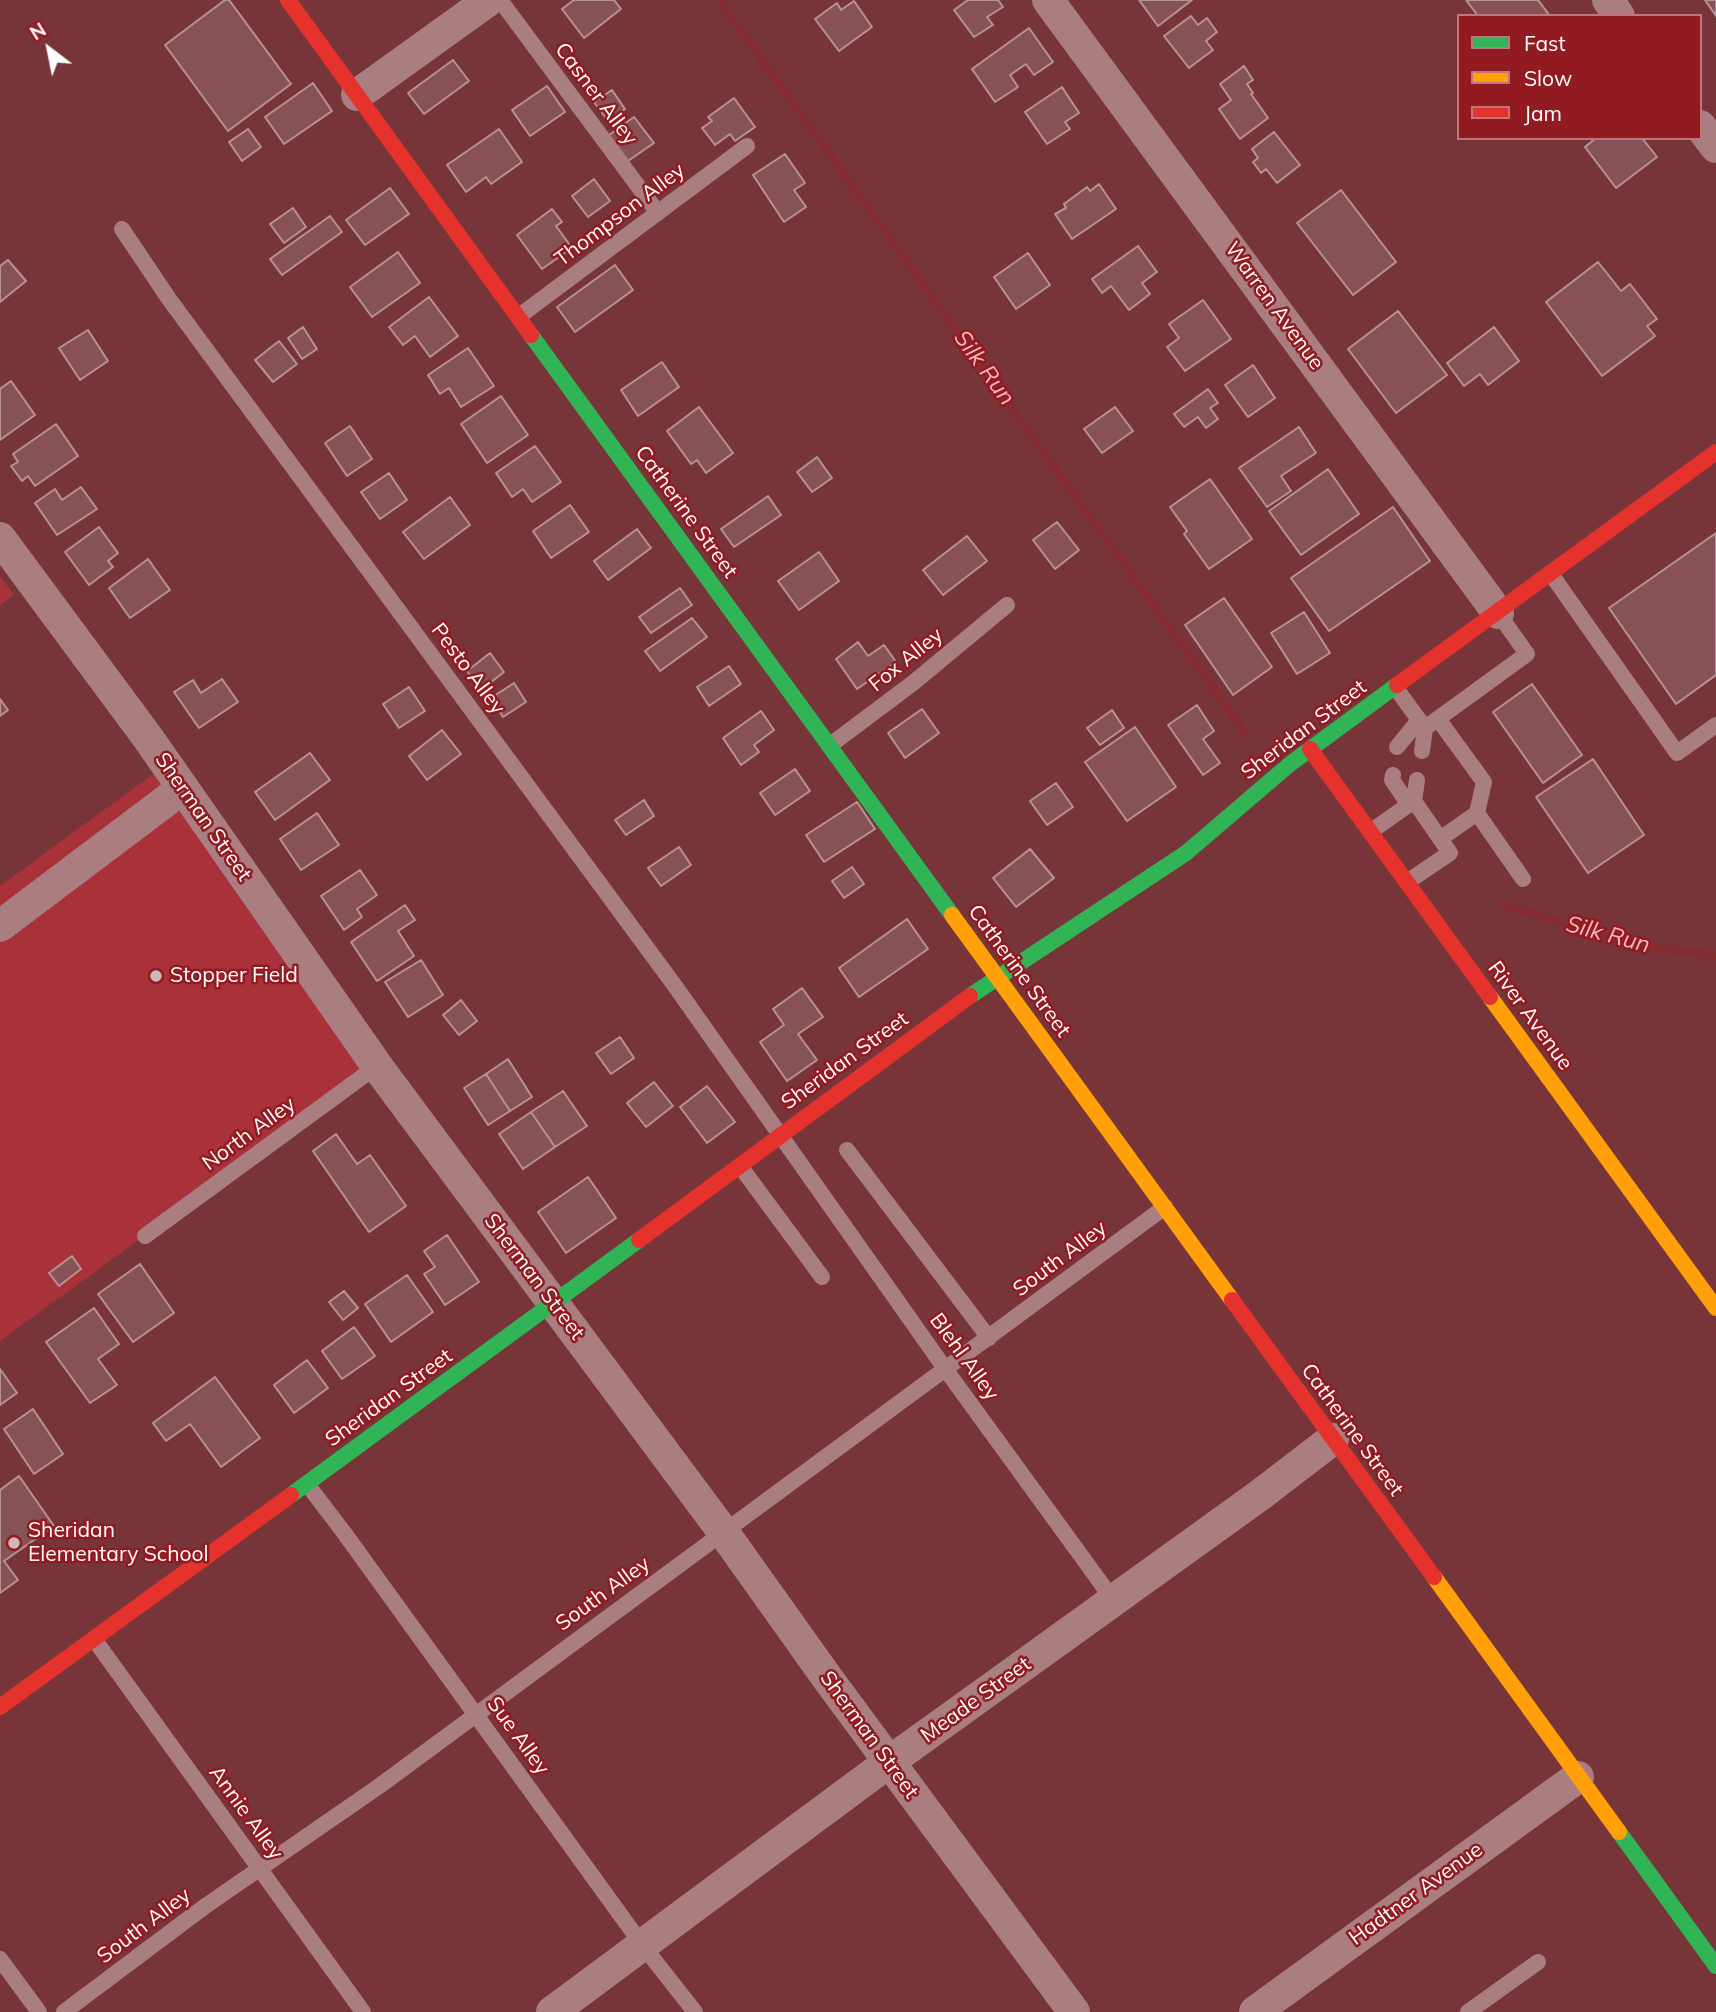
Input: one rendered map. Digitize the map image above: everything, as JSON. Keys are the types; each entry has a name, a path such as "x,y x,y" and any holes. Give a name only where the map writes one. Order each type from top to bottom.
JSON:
{"street":[{"name":"Catherine Street","path":"288,0 1716,1966"},
{"path":"357,95 489,0"},
{"name":"Warren Avenue","path":"1048,0 1498,613"},
{"path":"1702,129 1716,147"},
{"name":"Sheridan Street","path":"0,1707 996,976 1186,853 1310,749 1716,452"},
{"name":"Sherman Street","path":"0,538 183,788 377,1066 724,1533 1074,2012"},
{"name":"River Avenue","path":"1310,749 1716,1308"},
{"path":"0,926 183,788"},
{"name":"Meade Street","path":"552,2012 889,1762 1114,1601 1333,1439"},
{"name":"Hadtner Avenue","path":"1255,2012 1578,1776"}],"lane":[{"name":"Casner Alley","path":"500,0 658,213"},
{"name":"Thompson Alley","path":"518,317 747,146"},
{"name":"Pesto Alley","path":"122,229 169,299 550,813 781,1135"},
{"path":"1551,574 1677,753 1716,725"},
{"name":"Fox Alley","path":"829,746 913,683 1007,605"},
{"path":"1397,747 1427,722 1527,654 1498,613"},
{"path":"1395,687 1484,782 1478,813 1440,839"},
{"path":"1422,751 1427,722"},
{"path":"1392,775 1392,780 1450,853 1407,883"},
{"path":"1370,832 1411,803 1417,780"},
{"path":"1478,813 1523,879"},
{"name":"North Alley","path":"145,1236 377,1066"},
{"name":"Blehl Alley","path":"781,1135 946,1370 1114,1601"},
{"path":"847,1150 989,1338"},
{"path":"740,1166 822,1277"},
{"name":"South Alley","path":"65,2012 260,1868 378,1787 1165,1208"},
{"name":"Sue Alley","path":"307,1484 643,1946 695,2012"},
{"name":"Annie Alley","path":"94,1639 363,2012"},
{"path":"0,1959 38,2012"},
{"path":"1468,2012 1538,1962"}],"shaded area":[{"path":"0,576 14,595 0,605"},
{"name":"Stopper Field","path":"160,769 377,1066 0,1341 0,886"}],"building":[{"path":"225,0 229,0 291,84 228,131 165,45"},
{"path":"574,0 614,0 621,9 584,38 562,9"},
{"path":"968,0 998,0 1003,7 987,17 993,25 974,37 954,10"},
{"path":"1139,0 1192,0 1158,26"},
{"path":"1466,0 1538,0 1548,14 1476,14"},
{"path":"1705,0 1716,0 1716,16"},
{"path":"854,1 872,27 839,51 815,19 837,3 841,10"},
{"path":"1191,16 1198,25 1207,18 1217,32 1206,41 1213,50 1189,68 1164,36"},
{"path":"1029,28 1053,62 1034,75 1026,64 1010,75 1018,87 995,102 972,69"},
{"path":"453,60 469,81 424,114 408,93"},
{"path":"1244,66 1253,80 1247,84 1253,93 1251,94 1268,118 1240,139 1219,109 1231,100 1220,84"},
{"path":"313,83 332,111 284,144 265,117"},
{"path":"547,86 565,112 530,136 512,110"},
{"path":"1062,87 1079,113 1065,122 1070,129 1047,144 1025,112"},
{"path":"612,90 625,109 608,121 594,102"},
{"path":"734,98 755,127 735,141 730,134 715,145 702,128 712,121 708,117"},
{"path":"634,117 654,143 628,161 609,135"},
{"path":"248,129 261,147 242,161 229,142"},
{"path":"499,129 522,162 491,184 486,177 466,192 447,165"},
{"path":"1274,132 1300,165 1277,183 1266,169 1261,173 1253,162 1258,158 1252,149"},
{"path":"1594,140 1644,140 1657,157 1616,188 1585,147"},
{"path":"785,154 805,183 794,190 806,207 784,222 753,175"},
{"path":"594,179 610,201 588,217 572,196"},
{"path":"1099,184 1116,209 1072,239 1055,214 1066,208 1064,204 1087,187 1090,191"},
{"path":"390,188 409,214 365,245 346,220"},
{"path":"1341,190 1396,262 1353,295 1297,223"},
{"path":"293,208 306,227 284,243 270,224"},
{"path":"552,209 562,222 556,226 572,248 542,269 517,235"},
{"path":"330,216 342,232 282,275 270,259"},
{"path":"1138,246 1157,272 1142,283 1150,294 1129,310 1111,286 1102,293 1092,279"},
{"path":"398,252 420,283 372,317 350,287"},
{"path":"1028,253 1050,285 1016,309 994,277"},
{"path":"8,260 26,281 0,302 0,266"},
{"path":"1598,262 1621,291 1630,284 1657,319 1647,326 1655,336 1602,376 1546,302"},
{"path":"615,265 633,290 575,332 557,307"},
{"path":"429,297 458,336 430,357 415,336 403,345 389,327"},
{"path":"1203,300 1231,339 1185,371 1167,347 1179,338 1169,324"},
{"path":"1398,311 1447,375 1396,413 1348,349"},
{"path":"303,327 317,349 302,359 288,338"},
{"path":"1494,327 1519,361 1488,385 1480,374 1464,386 1447,363"},
{"path":"88,330 108,361 80,380 59,348"},
{"path":"279,341 297,364 273,382 255,360"},
{"path":"468,348 494,386 461,407 449,388 440,394 428,375"},
{"path":"662,362 679,387 638,416 621,390"},
{"path":"1253,365 1275,398 1248,417 1225,385"},
{"path":"11,381 35,415 0,440 0,389"},
{"path":"1208,389 1218,403 1210,408 1218,419 1206,428 1198,417 1184,427 1174,414"},
{"path":"501,396 528,435 487,463 461,424"},
{"path":"699,407 733,453 706,473 697,460 691,464 667,431"},
{"path":"1115,407 1133,431 1102,453 1084,429"},
{"path":"56,424 78,456 35,486 28,476 22,481 11,466 18,462 13,454"},
{"path":"350,426 372,459 347,476 325,443"},
{"path":"1299,427 1316,453 1281,476 1291,491 1267,507 1239,468"},
{"path":"535,446 561,482 532,502 523,489 512,497 496,473"},
{"path":"817,457 832,478 812,492 797,472"},
{"path":"1328,469 1359,514 1301,555 1269,511"},
{"path":"389,473 407,500 380,519 361,492"},
{"path":"1210,479 1252,539 1209,569 1184,534 1187,531 1170,507"},
{"path":"81,487 97,509 57,535 35,503 55,489 62,500"},
{"path":"768,496 781,515 734,547 721,529"},
{"path":"450,497 470,525 424,559 403,532"},
{"path":"570,505 589,532 551,558 533,531"},
{"path":"1393,507 1430,561 1329,631 1291,578"},
{"path":"1057,522 1079,550 1055,569 1033,540"},
{"path":"99,527 118,553 108,561 113,567 89,585 65,552"},
{"path":"637,529 651,548 608,580 594,561"},
{"path":"1716,533 1716,675 1676,704 1609,608"},
{"path":"967,536 987,561 943,595 923,570"},
{"path":"819,552 839,581 799,610 778,581"},
{"path":"148,559 170,590 130,618 109,588"},
{"path":"680,588 692,605 651,633 639,617"},
{"path":"1224,598 1272,667 1233,695 1185,625"},
{"path":"1304,612 1330,653 1297,674 1271,633"},
{"path":"692,618 707,637 660,671 645,651"},
{"path":"858,642 868,656 884,645 896,662 857,689 836,659"},
{"path":"490,653 504,672 481,690 467,671"},
{"path":"729,666 741,684 709,706 697,687"},
{"path":"222,679 238,702 199,728 174,692 193,680 201,693"},
{"path":"514,683 526,702 503,717 491,698"},
{"path":"1532,684 1582,755 1543,783 1493,712"},
{"path":"409,687 425,711 399,728 383,704"},
{"path":"0,699 8,710 0,716"},
{"path":"1197,705 1214,731 1203,739 1220,763 1203,775 1168,725"},
{"path":"922,709 939,733 905,758 888,733"},
{"path":"1112,710 1124,728 1100,745 1087,728"},
{"path":"761,711 774,730 754,745 759,752 741,765 723,738"},
{"path":"1135,727 1176,787 1127,821 1085,762"},
{"path":"442,730 461,754 427,780 409,756"},
{"path":"310,753 330,780 275,820 255,792"},
{"path":"1593,759 1644,835 1588,873 1536,797"},
{"path":"795,769 810,791 775,815 760,793"},
{"path":"1056,783 1073,807 1047,825 1030,801"},
{"path":"644,800 654,816 626,835 615,820"},
{"path":"857,802 875,829 824,862 806,835"},
{"path":"317,813 339,845 301,870 280,839"},
{"path":"679,847 691,865 661,886 648,868"},
{"path":"1030,849 1054,878 1016,907 993,878"},
{"path":"852,867 864,884 844,898 832,881"},
{"path":"360,870 377,895 357,909 362,917 344,930 321,896"},
{"path":"405,905 415,920 398,931 414,956 377,981 351,942"},
{"path":"907,919 928,949 859,997 839,968"},
{"path":"421,960 443,995 408,1017 385,982"},
{"path":"802,988 823,1017 798,1034 817,1060 787,1081 760,1042 784,1025 773,1009"},
{"path":"461,1000 477,1021 459,1035 443,1015"},
{"path":"620,1037 634,1058 611,1074 596,1053"},
{"path":"508,1059 532,1097 510,1111 486,1074"},
{"path":"486,1074 510,1111 488,1125 464,1088"},
{"path":"654,1082 673,1106 646,1127 627,1103"},
{"path":"707,1086 735,1122 707,1143 680,1107"},
{"path":"563,1091 587,1126 555,1147 531,1112"},
{"path":"531,1112 555,1147 523,1169 499,1134"},
{"path":"336,1134 357,1164 370,1155 406,1206 369,1232 313,1151"},
{"path":"588,1177 616,1218 566,1253 538,1212"},
{"path":"447,1235 479,1282 445,1305 424,1274 435,1267 424,1251"},
{"path":"72,1256 81,1269 59,1286 49,1273"},
{"path":"140,1264 174,1313 133,1342 98,1294"},
{"path":"407,1275 433,1312 391,1342 365,1304"},
{"path":"344,1291 358,1308 343,1320 329,1302"},
{"path":"94,1308 119,1344 98,1359 117,1385 90,1403 46,1342"},
{"path":"354,1327 375,1356 342,1379 322,1351"},
{"path":"307,1360 328,1388 294,1413 274,1385"},
{"path":"0,1369 17,1393 0,1405"},
{"path":"215,1377 260,1438 221,1467 190,1424 166,1441 153,1423"},
{"path":"33,1409 63,1454 34,1474 4,1429"},
{"name":"Sheridan Elementary School","path":"19,1476 54,1526 4,1561 18,1580 0,1593 0,1490"}],"waterway":[{"name":"Silk Run","path":"719,0 1248,737"},
{"name":"Silk Run","path":"1502,904 1641,947 1716,955"}],"traffic: fast":[{"path":"531,335 952,915"},
{"path":"970,996 1186,853 1290,764 1397,685"},
{"path":"291,1495 639,1240"},
{"path":"1619,1832 1716,1966"}],"traffic: slow":[{"path":"952,915 1232,1300"},
{"path":"1490,997 1716,1308"},
{"path":"1434,1577 1619,1832"}],"traffic: jam":[{"path":"288,0 531,335"},
{"path":"1397,685 1716,452"},
{"path":"1310,749 1490,997"},
{"path":"639,1240 970,996"},
{"path":"1232,1300 1434,1577"},
{"path":"0,1707 291,1495"}],"place":[{"name":"Stopper Field","path":"156,976"},
{"name":"Sheridan Elementary School","path":"14,1543"}]}
